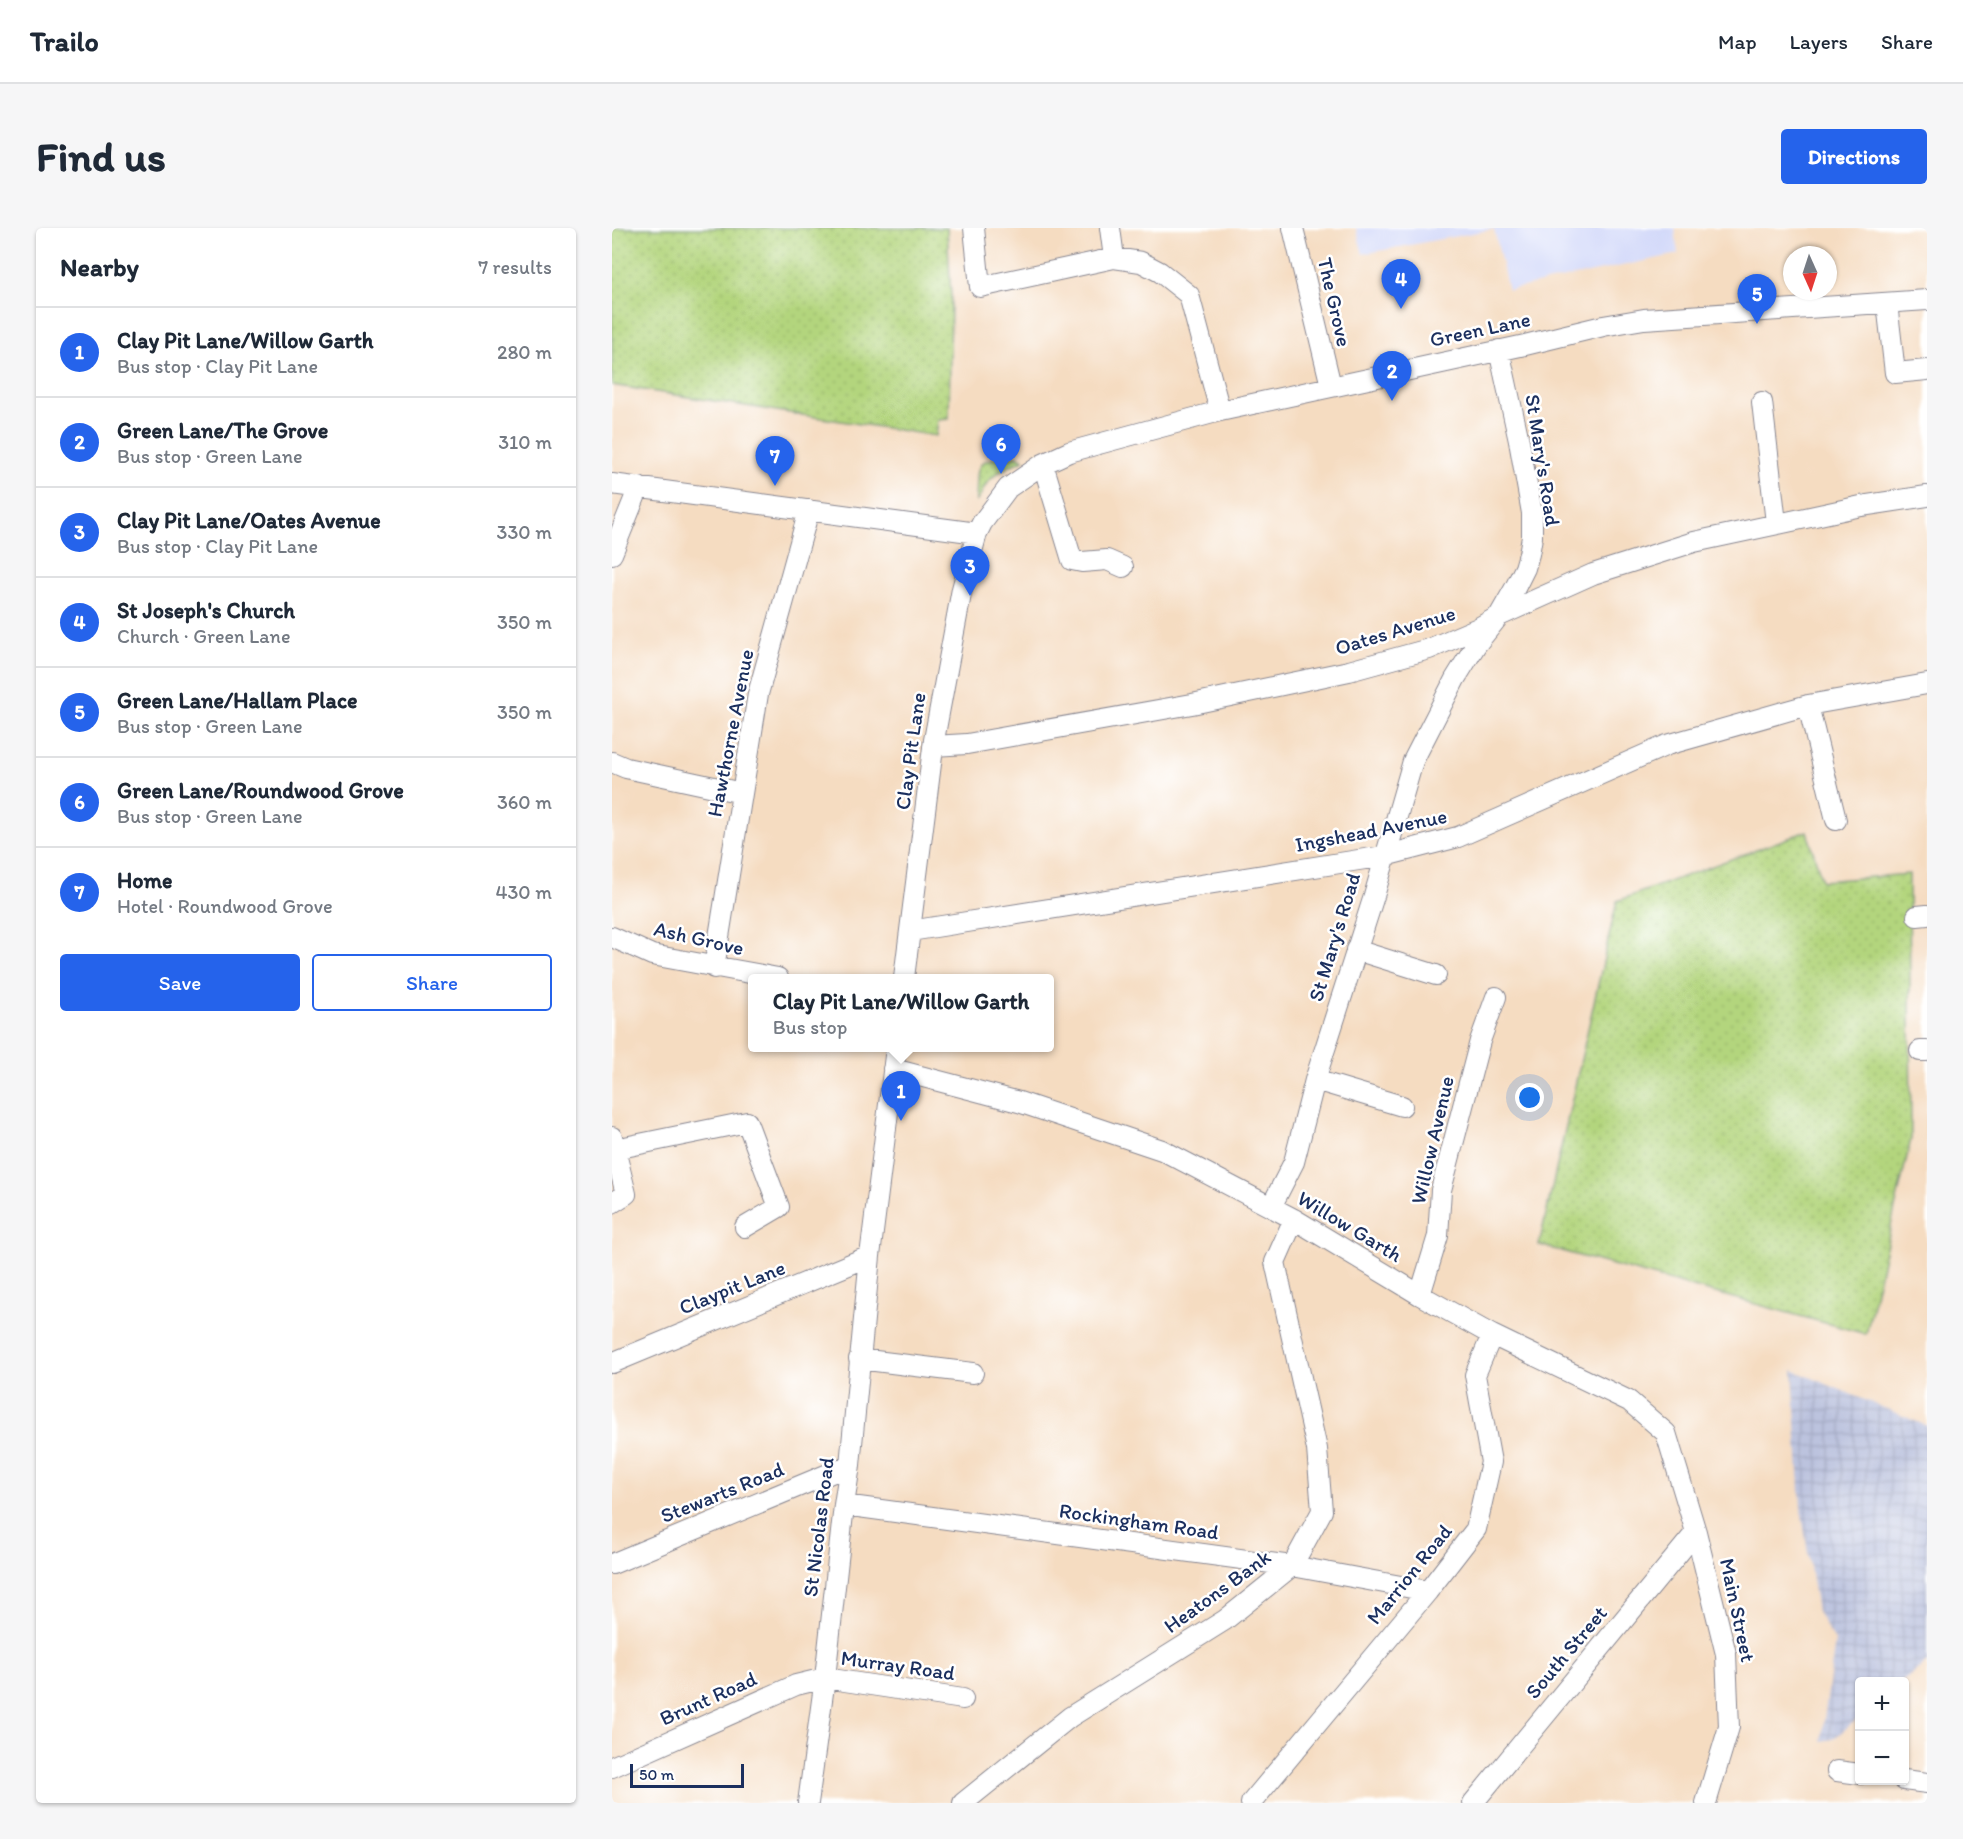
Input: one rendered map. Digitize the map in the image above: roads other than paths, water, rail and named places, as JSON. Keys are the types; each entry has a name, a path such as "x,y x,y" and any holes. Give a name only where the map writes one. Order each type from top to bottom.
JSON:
{"street":[{"path":"974,228 980,288 1114,258 1141,261 1160,272 1189,295 1220,411"},
{"path":"1110,228 1114,258"},
{"name":"The Grove","path":"1293,228 1331,386"},
{"name":"Green Lane","path":"977,533 1008,488 1043,464 1070,452 1220,411 1603,326 1644,320 1927,300"},
{"path":"1887,303 1895,372 1927,370"},
{"name":"St Mary's Road","path":"1271,1207 1294,1162 1315,1080 1374,896 1413,761 1455,679 1476,645 1499,616 1525,568 1529,554 1532,525 1520,441 1499,350"},
{"path":"1762,402 1776,523"},
{"path":"1043,464 1072,560 1082,562 1107,560 1123,567"},
{"path":"612,484 977,533"},
{"path":"612,554 639,488"},
{"name":"Oates Avenue","path":"933,746 967,744 1192,704 1348,671 1429,649 1593,574 1694,542 1862,506 1927,496"},
{"name":"Hawthorne Avenue","path":"714,968 758,694 809,510"},
{"name":"Clay Pit Lane","path":"905,974 933,746 962,589 977,533"},
{"name":"Ingshead Avenue","path":"910,931 1384,855 1458,837 1667,745 1809,705 1927,684"},
{"path":"1809,705 1836,820"},
{"path":"612,762 626,768 742,793"},
{"name":"Ash Grove","path":"612,937 652,955 752,974"},
{"path":"1356,950 1436,975"},
{"name":"Willow Avenue","path":"1420,1295 1438,1236 1441,1190 1480,1041 1496,997"},
{"path":"870,1256 895,1052"},
{"name":"Willow Garth","path":"893,1069 1019,1102 1162,1150 1294,1219 1420,1295 1492,1335 1629,1401 1666,1433 1696,1532"},
{"path":"1315,1080 1402,1106"},
{"path":"619,1198 614,1143 747,1122 780,1207 745,1227"},
{"name":"Heatons Bank","path":"963,1803 1070,1718 1225,1620 1293,1566 1322,1511 1317,1449 1275,1262 1294,1219"},
{"name":"St Nicolas Road","path":"808,1803 850,1465 870,1256"},
{"name":"Claypit Lane","path":"612,1363 870,1256"},
{"name":"Marrion Road","path":"1251,1803 1428,1591 1476,1529 1491,1462 1475,1375 1492,1335"},
{"path":"859,1359 973,1373"},
{"name":"Stewarts Road","path":"612,1564 850,1465"},
{"name":"Rockingham Road","path":"844,1505 1293,1566 1428,1591"},
{"name":"South Street","path":"1473,1803 1696,1532"},
{"name":"Main Street","path":"1696,1532 1726,1654 1730,1727 1706,1803"},
{"name":"Murray Road","path":"825,1678 963,1699"},
{"name":"Brunt Road","path":"612,1767 796,1685 825,1678"},
{"path":"1838,1772 1855,1774"},
{"path":"1909,1781 1927,1783"}],"place":[{"name":"St Joseph's Church","path":"1401,309"},
{"name":"Green Lane/Hallam Place","path":"1757,324"},
{"name":"Green Lane/The Grove","path":"1392,401"},
{"name":"Green Lane/Roundwood Grove","path":"1001,474"},
{"name":"Home","path":"775,486"},
{"name":"Clay Pit Lane/Oates Avenue","path":"970,596"},
{"name":"Clay Pit Lane/Willow Garth","path":"901,1121"}]}
